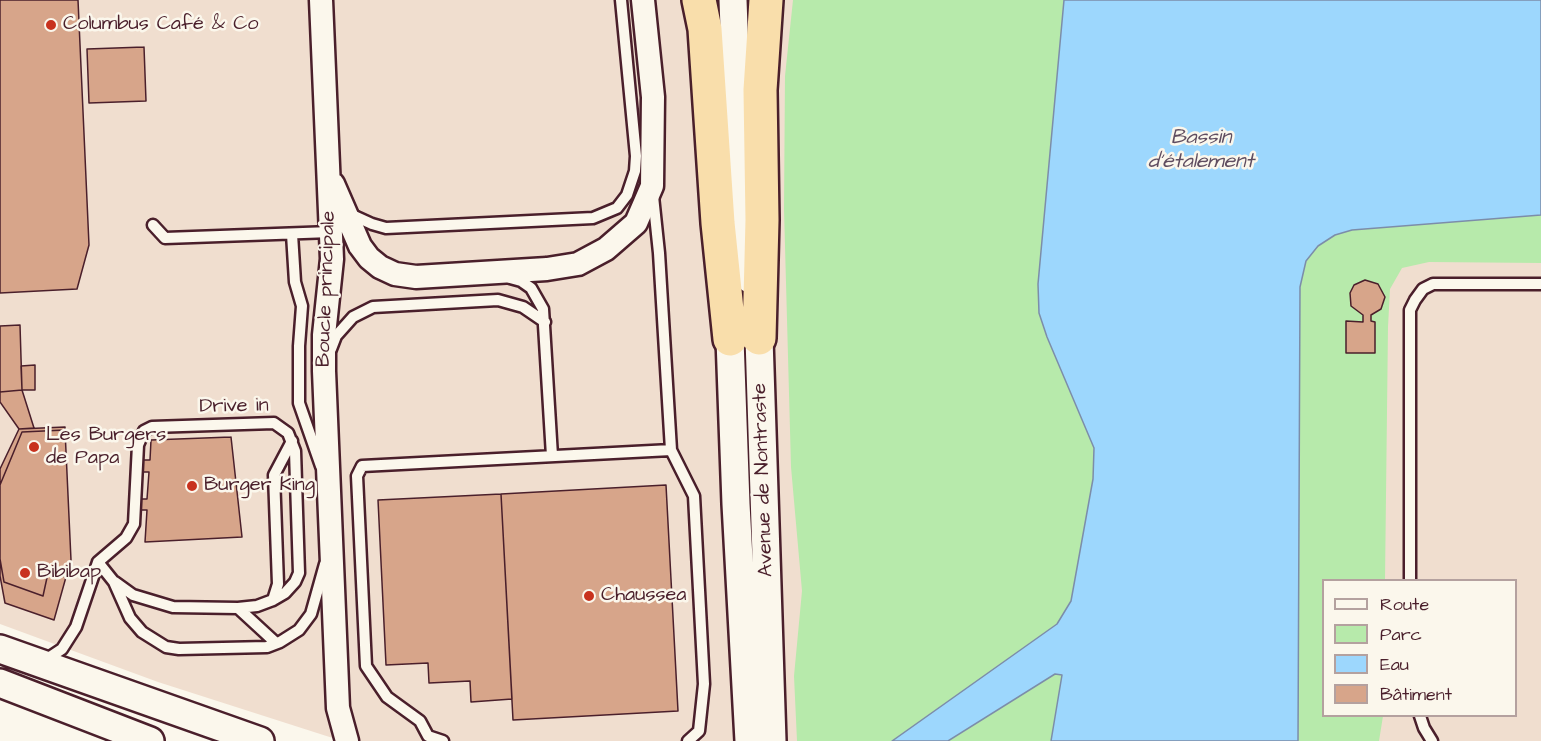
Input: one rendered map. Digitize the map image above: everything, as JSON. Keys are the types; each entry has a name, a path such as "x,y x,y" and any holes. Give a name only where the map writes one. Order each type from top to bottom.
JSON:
{"highway":[{"path":"699,0 705,29 718,223 744,338"},
{"path":"744,338 762,220 760,90 766,0"}],"street":[{"name":"Boucle principale","path":"321,0 332,232 331,274 324,335 328,489 338,708 347,741"},
{"path":"328,173 360,246 369,258 394,274 416,277 548,269 578,264 606,249 636,223 652,186 653,98 643,0"},
{"name":"Avenue de Nontraste","path":"733,0 754,741"},
{"path":"0,649 260,741"},
{"path":"0,684 150,741"}],"lane":[{"path":"347,212 386,228 593,218 617,208 627,195 635,171 636,156 621,0"},
{"path":"652,186 659,253 671,450 694,496 704,684 699,731 688,741"},
{"path":"153,225 165,238 332,232"},
{"path":"292,234 294,282 302,306 299,403 328,489"},
{"path":"484,272 521,281 531,288 543,309 552,456"},
{"path":"1410,579 1410,310 1423,289 1433,284 1541,284"},
{"path":"324,371 336,336 353,317 373,307 498,300 523,307 545,322"},
{"name":"Drive in","path":"98,562 126,538 134,524 138,445 144,431 152,427 274,423 281,426 292,441"},
{"path":"273,600 278,584 274,475 292,441"},
{"path":"114,582 133,595 173,607 257,606 285,593 295,582 300,565 295,451 292,441"},
{"path":"442,741 428,736 420,721 387,697 366,666 357,476 362,466 671,450"},
{"path":"98,562 114,582 130,618 142,632 166,647 178,649 267,647 299,630 311,614 331,543"},
{"path":"41,663 62,649 76,627 98,562"},
{"path":"238,608 276,643"},
{"path":"1420,717 1432,741"}],"shaded area":[{"path":"0,0 1541,0 1541,741 342,741 158,682 0,624"}],"green space":[{"path":"793,0 1064,0 1038,284 1039,313 1047,337 1094,448 1093,479 1071,601 1057,624 892,741 797,741 794,676 802,591 791,467 784,209 785,76"},
{"path":"1541,215 1541,263 1429,262 1402,268 1390,289 1385,579 1322,579 1322,717 1383,717 1379,741 1298,741 1300,287 1306,261 1318,246 1335,234 1352,230"},
{"path":"1054,674 1062,675 1051,741 948,741"}],"water":[{"name":"Bassin d'étalement","path":"1064,0 1541,0 1541,215 1352,230 1335,235 1318,246 1306,261 1300,287 1298,741 1051,741 1062,675 1055,674 948,741 892,741 1057,624 1071,601 1093,479 1094,448 1047,337 1039,313 1038,284"}],"building":[{"path":"0,0 78,0 89,245 77,289 0,293"},
{"path":"144,47 146,101 89,103 87,49"},
{"path":"1365,280 1378,284 1385,297 1381,309 1371,315 1371,321 1375,322 1375,353 1346,353 1346,321 1363,322 1363,315 1351,306 1350,293 1354,285"},
{"path":"20,325 22,390 0,392 0,326"},
{"path":"35,365 35,390 22,390 21,366"},
{"path":"22,390 34,428 19,429 0,402 0,392"},
{"path":"65,427 65,430 22,432 0,485 0,469 19,429"},
{"path":"65,430 71,560 66,577 48,573 43,596 4,582 0,559 0,485 22,432"},
{"name":"Burger King","path":"231,437 242,537 145,542 147,510 141,510 140,499 147,499 149,472 142,472 141,460 150,460 151,440"},
{"name":"Chaussea","path":"666,485 678,711 513,720 501,494"},
{"path":"501,494 512,699 471,702 470,681 429,683 428,663 386,665 378,500"},
{"path":"0,559 4,582 43,596 48,573 66,577 54,620 5,603 0,576"}],"place":[{"name":"Columbus Café & Co","path":"51,25"},
{"name":"Les Burgers de Papa","path":"34,447"},
{"name":"Burger King","path":"192,486"},
{"name":"Bibibap","path":"25,573"},
{"name":"Chaussea","path":"589,596"}]}
